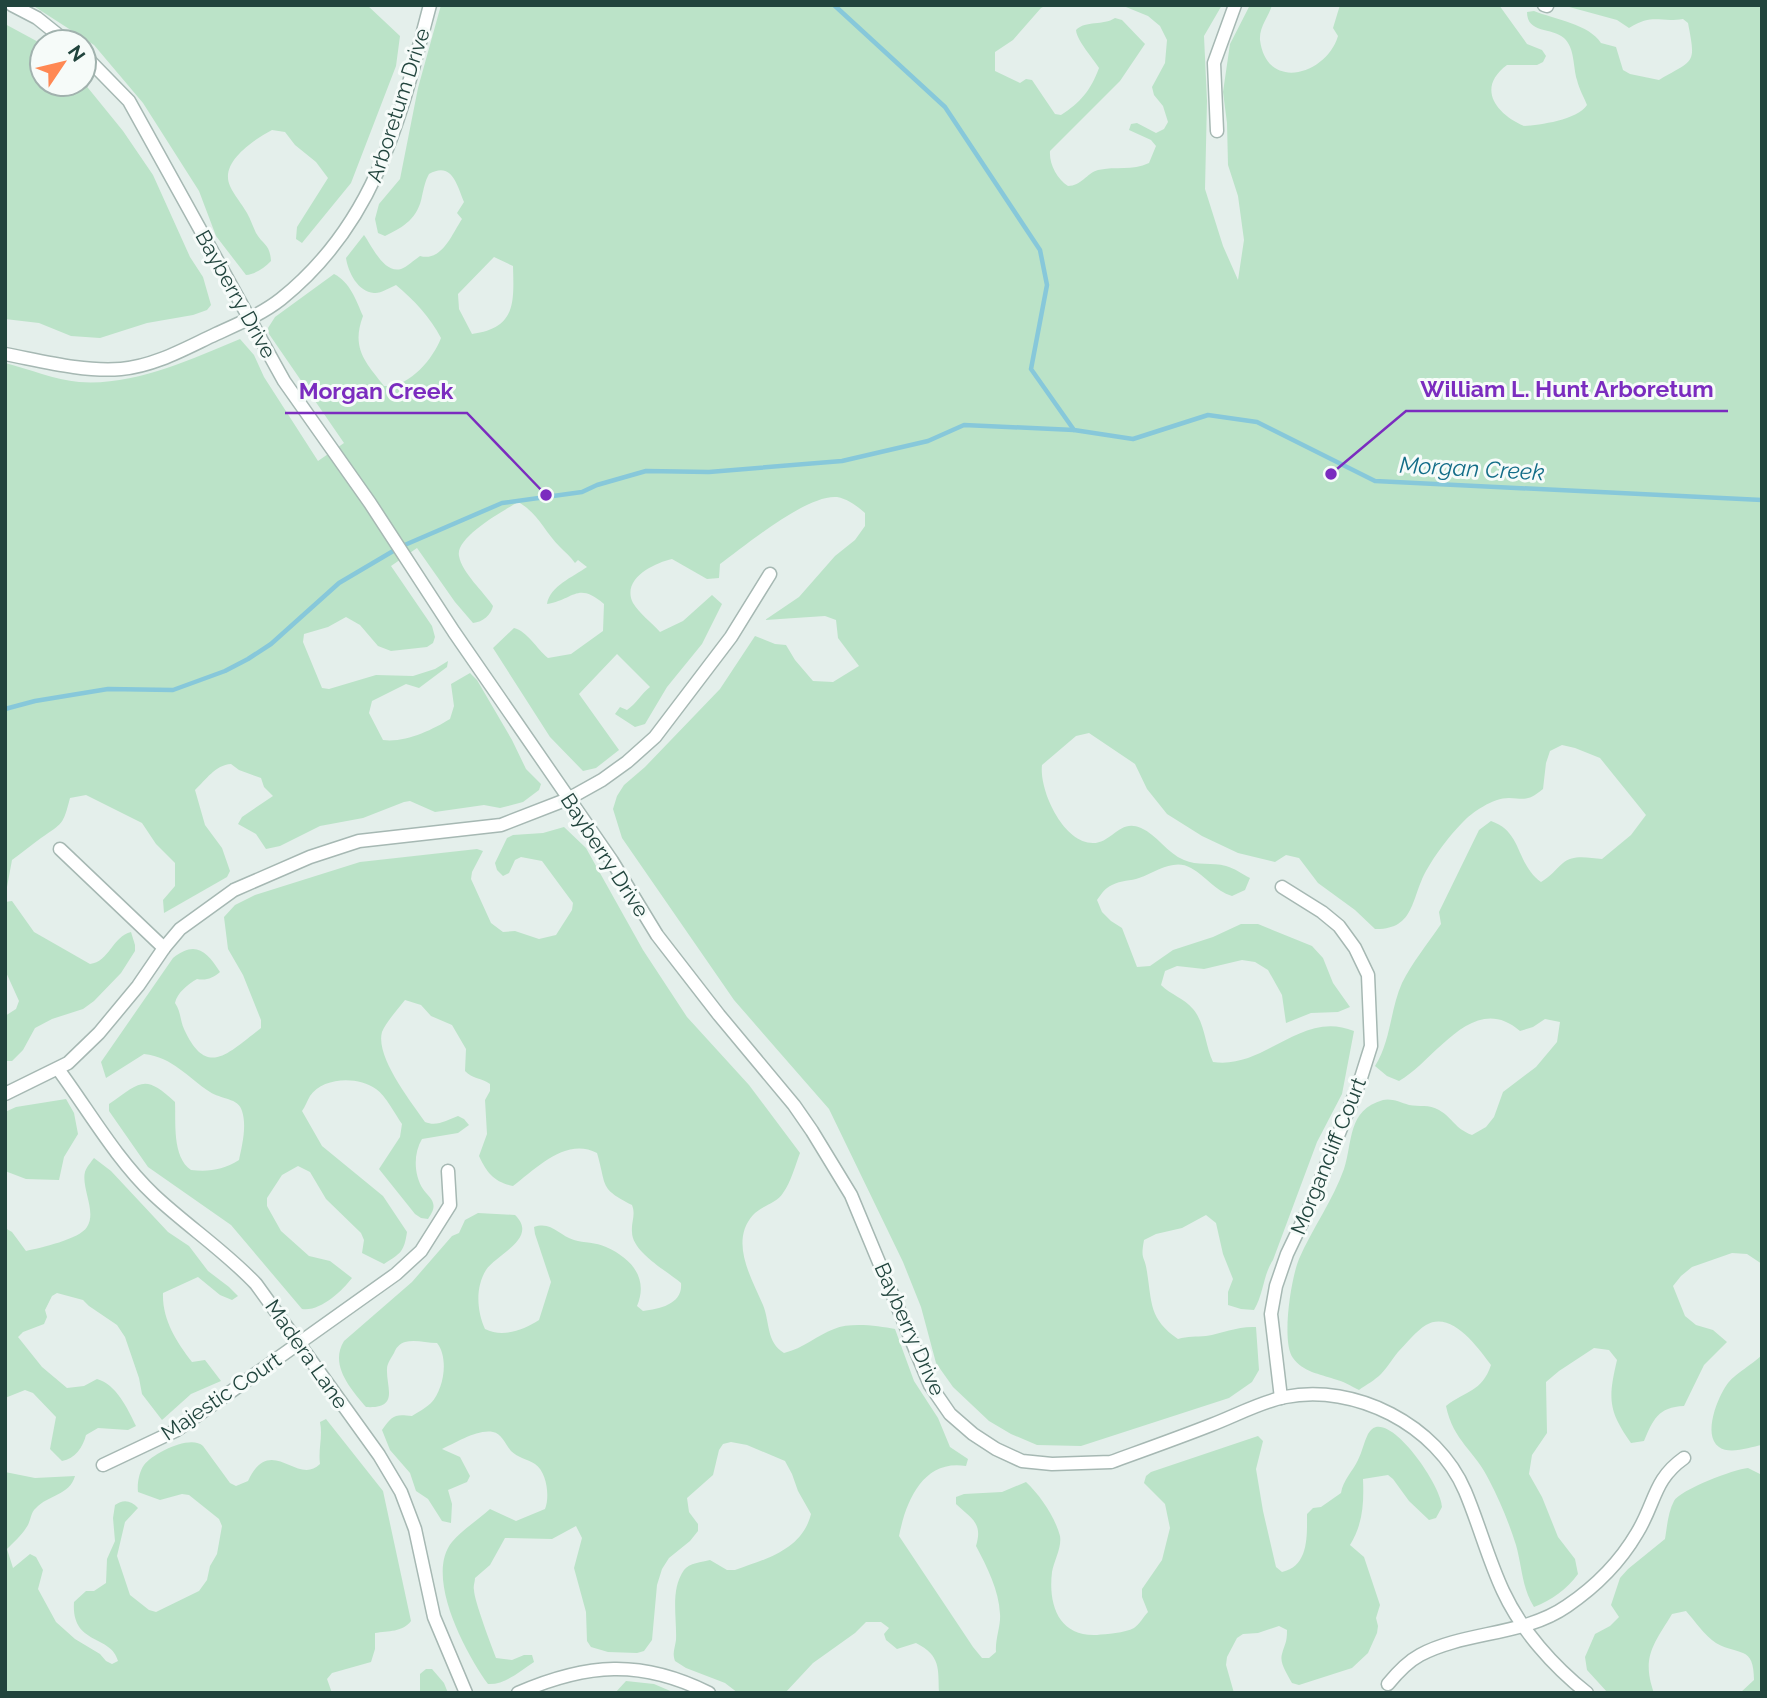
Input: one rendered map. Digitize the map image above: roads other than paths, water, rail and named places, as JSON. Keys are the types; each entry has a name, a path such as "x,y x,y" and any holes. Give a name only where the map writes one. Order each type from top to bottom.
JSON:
{"street":[{"path":"12,5 50,28"},
{"name":"Arboretum Drive","path":"5,354 89,368 121,369 143,365 177,353 279,300 323,260 344,235 366,199 384,159 430,5"},
{"path":"1217,131 1214,63 1235,5"},
{"name":"Bayberry Drive","path":"98,69 129,100 284,381 385,525 612,861 657,935 812,1131 851,1195 930,1385 950,1414 973,1434 1022,1461 1052,1464 1111,1462 1282,1398"},
{"path":"5,1094 68,1063 99,1033 180,929 234,890 310,857 359,841 501,825 568,799 627,762 655,737 731,637 770,575"},
{"path":"60,849 164,948"},
{"name":"Morgancliff Court","path":"1282,887 1339,926 1355,948 1368,975 1371,1046 1360,1081 1276,1286 1271,1314 1282,1398"},
{"name":"Madera Lane","path":"58,1069 132,1171 153,1194 240,1267 270,1302 379,1455 401,1492 418,1541 434,1617 466,1693"},
{"name":"Majestic Court","path":"103,1465 177,1430 396,1274 421,1251 450,1205 448,1171"},
{"path":"1282,1398 1351,1397 1404,1421 1432,1443 1465,1490 1503,1591 1524,1625 1549,1658 1587,1693"},
{"path":"1388,1684 1403,1667 1419,1655 1524,1625 1566,1607 1611,1570 1653,1504 1659,1482 1684,1458"},
{"path":"518,1693 575,1672 606,1668 640,1670 678,1679 709,1693"}],"waterway":[{"name":"Morgan Creek","path":"834,5 945,107 1040,250 1047,285 1031,369 1074,430 1133,439 1208,415 1257,422 1375,481 1762,500"},
{"name":"Morgan Creek","path":"5,709 35,701 108,689 173,690 225,671 271,644 339,583 400,547 502,503 582,492 646,471 709,472 842,461 928,441 964,425 1074,430"}],"place":[{"name":"William L. Hunt Arboretum","path":"1331,474"},
{"name":"Morgan Creek","path":"546,495"}]}
